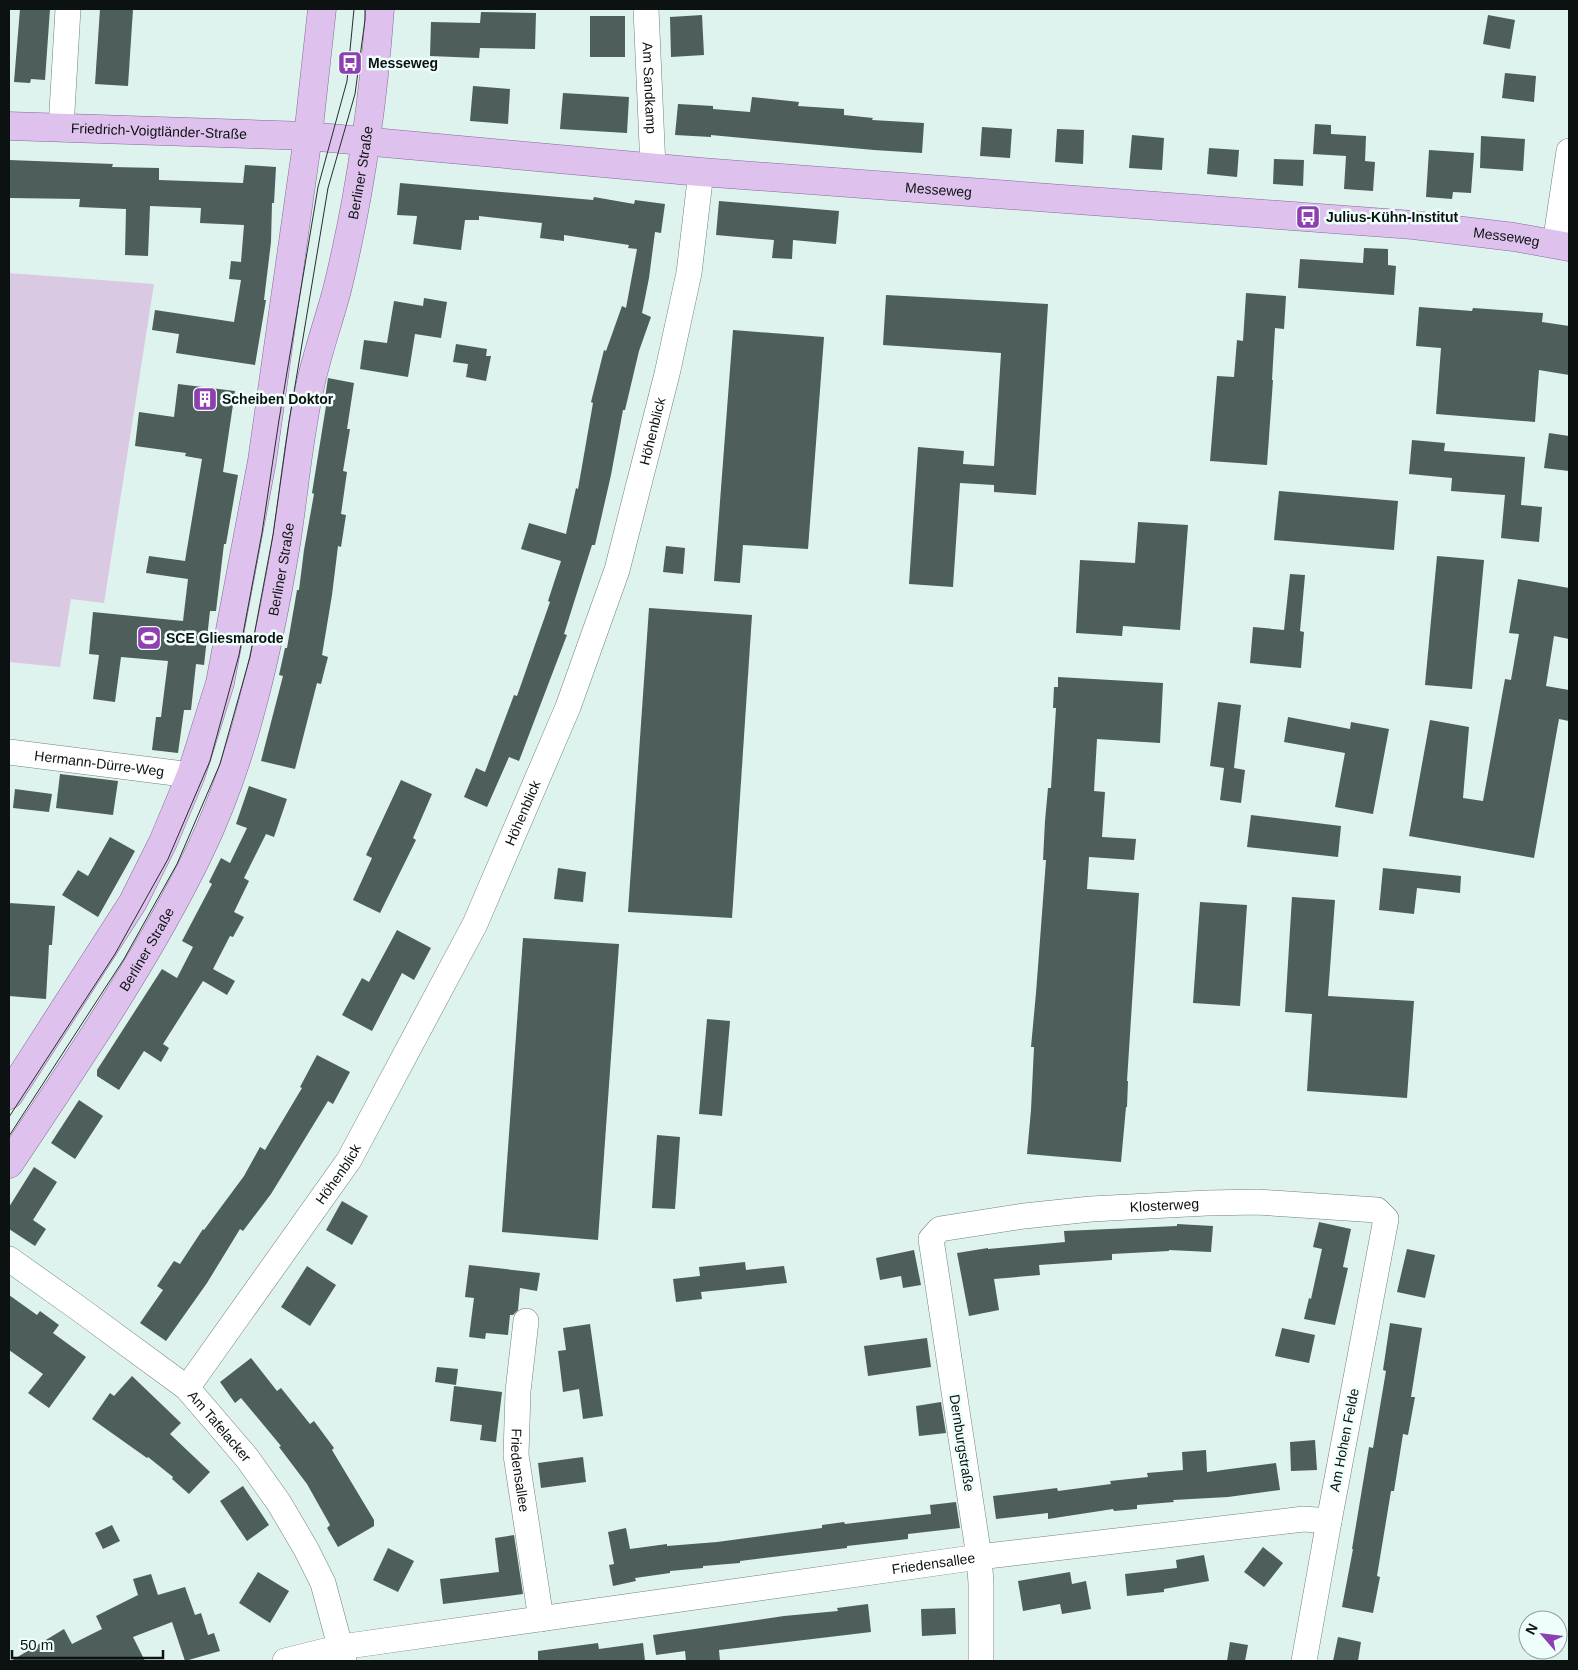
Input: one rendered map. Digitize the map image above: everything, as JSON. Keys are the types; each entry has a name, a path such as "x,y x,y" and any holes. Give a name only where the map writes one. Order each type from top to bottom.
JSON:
{"main road":[{"path":"9,1095 132,902 163,842 191,775 220,682 260,471 308,136 322,9"},
{"name":"Berliner Straße","path":"9,1164 102,1022 165,918 200,850 229,779 253,703 270,632 286,544 308,393 316,358 336,291 352,218 374,88 380,9"},
{"name":"Friedrich-Voigtländer-Straße","path":"9,126 308,136"},
{"name":"Messeweg","path":"308,136 701,172 1412,225 1562,246"}],"street":[{"path":"61,128 68,9"},
{"name":"Am Sandkamp","path":"646,9 653,168"},
{"path":"1562,246 1569,151"},
{"name":"Höhenblick","path":"187,1388 349,1160 475,924 568,707 617,570 667,374 689,273 701,172"},
{"name":"Hermann-Dürre-Weg","path":"9,752 191,775"},
{"name":"Klosterweg","path":"940,1229 1024,1216 1091,1209 1207,1203 1257,1202 1377,1210 1386,1219"},
{"name":"Am Hohen Felde","path":"1304,1661 1386,1219"},
{"name":"Dernburgstraße","path":"940,1229 931,1239 979,1557 981,1661"},
{"name":"Am Tafelacker","path":"9,1259 187,1388 247,1458 280,1503 323,1583 342,1654"},
{"name":"Friedensallee","path":"526,1321 518,1392 516,1455 541,1619"},
{"name":"Friedensallee","path":"285,1661 342,1654 541,1619 979,1557 1304,1519 1329,1521"}],"shaded area":[{"path":"9,273 154,284 104,603 71,599 60,667 9,662"}],"building":[{"path":"20,9 50,9 45,80 31,79 30,83 14,82"},
{"path":"100,9 133,9 128,86 95,84"},
{"path":"481,12 536,13 535,49 480,48 479,58 430,56 431,22 480,23"},
{"path":"702,15 704,55 671,57 670,17"},
{"path":"1488,15 1515,20 1510,49 1483,44"},
{"path":"590,16 625,16 625,57 590,57"},
{"path":"1505,73 1536,76 1534,102 1502,98"},
{"path":"473,86 510,89 508,124 470,121"},
{"path":"563,93 629,97 627,133 560,129"},
{"path":"752,97 799,102 798,106 844,109 844,115 873,118 872,120 924,123 922,153 711,135 711,137 675,135 678,104 713,106 713,109 750,112"},
{"path":"1315,124 1331,125 1331,134 1366,136 1365,161 1375,162 1373,191 1344,189 1346,156 1313,154"},
{"path":"982,127 1012,129 1010,158 980,156"},
{"path":"1057,129 1084,130 1083,164 1055,162"},
{"path":"1132,135 1164,138 1162,170 1129,168"},
{"path":"1481,136 1525,139 1523,171 1480,168"},
{"path":"1209,148 1239,150 1237,177 1207,174"},
{"path":"1429,150 1474,153 1471,193 1453,192 1452,199 1426,197"},
{"path":"1274,159 1304,160 1303,186 1273,184"},
{"path":"9,160 113,164 112,167 159,168 159,180 243,183 245,165 276,167 274,203 272,203 271,242 264,300 266,300 255,365 176,353 179,334 152,330 155,310 234,322 241,280 229,279 231,261 241,262 244,225 200,223 201,208 150,206 148,256 125,255 126,209 79,207 80,199 9,198"},
{"path":"400,183 593,200 594,197 634,204 635,200 665,204 661,233 655,232 642,313 651,317 639,351 625,410 623,410 595,545 592,545 564,634 567,635 519,761 509,757 487,807 464,797 476,768 485,772 514,695 517,696 550,602 548,601 561,561 521,549 529,523 566,534 576,488 578,489 593,403 591,402 604,350 606,351 622,306 626,308 637,249 628,248 629,245 564,235 564,241 540,238 542,223 479,216 479,220 465,220 461,250 413,244 417,216 397,215"},
{"path":"719,201 839,211 836,244 793,240 792,259 772,258 774,240 716,235"},
{"path":"1364,248 1388,249 1388,265 1396,266 1394,295 1298,288 1300,259 1363,263"},
{"path":"1246,293 1286,296 1284,329 1275,328 1267,465 1210,461 1217,376 1234,377 1237,340 1243,341"},
{"path":"886,295 1048,304 1036,495 994,492 994,485 960,483 953,587 909,584 918,447 964,451 963,464 994,466 1001,353 883,345"},
{"path":"424,298 447,302 441,338 415,334 408,377 360,369 364,340 387,343 394,301 423,306"},
{"path":"1419,307 1472,311 1473,308 1543,313 1542,322 1569,326 1569,375 1539,370 1535,422 1436,414 1441,348 1416,346"},
{"path":"733,330 824,337 808,549 743,545 740,583 714,581"},
{"path":"456,344 487,349 486,356 491,356 486,381 466,377 468,364 453,362"},
{"path":"328,378 354,383 347,429 350,429 343,471 347,472 341,514 346,515 341,547 338,546 322,655 328,657 321,684 317,683 295,769 261,761 283,676 279,675 285,648 287,648 297,590 299,590 314,494 312,493 326,406 324,405"},
{"path":"178,384 235,391 223,472 238,475 226,544 224,544 216,611 210,611 204,665 196,664 191,710 184,710 178,753 152,750 156,717 161,717 168,661 121,657 115,702 93,699 99,655 89,654 93,612 183,621 188,579 146,573 149,556 185,561 202,459 185,456 186,453 135,446 139,412 174,417"},
{"path":"1549,433 1569,436 1569,471 1544,468"},
{"path":"1412,440 1445,443 1444,451 1525,457 1521,505 1542,507 1539,542 1501,538 1505,495 1451,491 1452,478 1409,474"},
{"path":"1279,491 1398,501 1394,550 1274,540"},
{"path":"1138,522 1188,525 1180,630 1123,626 1122,636 1076,633 1080,560 1135,563"},
{"path":"666,546 685,548 683,574 663,572"},
{"path":"1437,556 1484,560 1472,689 1425,685"},
{"path":"1290,574 1305,575 1300,631 1304,632 1301,668 1250,663 1253,627 1284,630"},
{"path":"1518,579 1569,588 1569,639 1554,636 1546,686 1569,690 1569,721 1559,719 1534,858 1409,836 1430,720 1469,727 1463,798 1483,801 1505,679 1511,680 1519,634 1509,633"},
{"path":"649,608 752,615 732,918 628,912"},
{"path":"1058,677 1163,683 1160,743 1097,739 1094,791 1105,792 1102,837 1136,839 1134,860 1089,857 1087,889 1139,893 1127,1107 1121,1162 1027,1154 1034,1047 1031,1047 1046,860 1043,860 1045,821 1048,788 1051,788 1056,708 1053,708 1054,687 1058,687"},
{"path":"1218,702 1241,705 1234,768 1245,770 1241,803 1220,800 1224,768 1210,766"},
{"path":"1288,717 1350,729 1351,722 1389,729 1373,814 1335,807 1345,753 1284,742"},
{"path":"60,774 118,781 113,815 56,808"},
{"path":"401,780 432,794 413,838 416,840 380,913 353,900 372,858 366,855"},
{"path":"249,786 287,799 274,837 266,834 244,878 249,881 234,912 244,917 233,937 230,936 213,969 235,981 227,995 203,981 163,1044 169,1048 161,1062 144,1051 119,1090 97,1076 97,1070 162,969 177,978 193,947 182,941 212,884 209,882 221,858 230,863 247,828 236,824"},
{"path":"15,789 52,794 49,812 13,808"},
{"path":"1251,815 1341,826 1338,857 1247,847"},
{"path":"110,837 135,851 98,917 62,895 78,870 88,876"},
{"path":"558,868 586,872 583,902 554,899"},
{"path":"1383,868 1461,876 1460,893 1417,888 1414,914 1379,910"},
{"path":"1292,897 1335,900 1328,996 1414,1001 1407,1098 1307,1091 1312,1014 1285,1012"},
{"path":"1200,902 1247,905 1240,1006 1193,1003"},
{"path":"9,903 55,906 52,945 49,945 46,999 9,996"},
{"path":"397,930 431,948 414,980 402,973 372,1031 342,1015 362,978 369,982"},
{"path":"523,938 619,944 598,1240 502,1232"},
{"path":"707,1019 730,1021 722,1116 699,1114"},
{"path":"317,1055 350,1072 333,1104 328,1101 271,1194 243,1231 240,1229 207,1283 166,1341 140,1323 163,1290 157,1286 174,1261 180,1264 203,1229 244,1176 260,1147 265,1150 302,1088 300,1087"},
{"path":"79,1100 103,1116 75,1159 51,1143"},
{"path":"657,1135 680,1137 675,1209 652,1208"},
{"path":"34,1167 57,1182 33,1220 46,1229 35,1246 9,1229 9,1207"},
{"path":"342,1201 368,1216 352,1245 326,1230"},
{"path":"1319,1222 1351,1229 1343,1267 1348,1268 1335,1325 1304,1319 1309,1298 1311,1299 1322,1249 1313,1247"},
{"path":"1177,1224 1213,1226 1211,1252 1169,1250 1112,1254 1112,1260 1039,1265 1040,1275 994,1279 999,1310 969,1316 957,1253 988,1248 1065,1242 1064,1231 1177,1226"},
{"path":"1407,1249 1435,1255 1425,1298 1397,1292"},
{"path":"914,1250 921,1285 903,1288 901,1276 880,1280 876,1258"},
{"path":"745,1262 746,1270 784,1266 787,1283 701,1292 702,1299 676,1302 673,1279 700,1276 699,1267"},
{"path":"469,1265 540,1273 537,1291 520,1288 518,1310 513,1315 510,1315 508,1335 486,1333 485,1339 469,1337 474,1298 465,1297"},
{"path":"307,1266 336,1285 310,1326 281,1307"},
{"path":"9,1295 37,1315 40,1311 59,1325 53,1333 86,1357 49,1408 28,1393 43,1374 9,1350"},
{"path":"1390,1323 1422,1328 1411,1397 1415,1397 1408,1435 1403,1434 1394,1491 1391,1491 1377,1576 1380,1577 1373,1613 1342,1607 1369,1447 1373,1448 1386,1371 1383,1370"},
{"path":"590,1324 603,1416 583,1419 579,1389 563,1392 558,1351 566,1350 563,1328"},
{"path":"1282,1328 1315,1335 1309,1363 1275,1356"},
{"path":"927,1338 931,1367 868,1376 864,1346"},
{"path":"251,1358 277,1391 281,1388 310,1424 314,1421 334,1448 332,1450 374,1520 374,1526 338,1547 327,1528 330,1525 307,1484 279,1447 281,1446 241,1398 235,1403 220,1382"},
{"path":"437,1367 458,1369 456,1385 435,1382"},
{"path":"132,1376 181,1423 170,1434 210,1472 189,1494 172,1479 173,1477 148,1457 92,1419 110,1393 114,1396"},
{"path":"454,1386 502,1392 496,1442 480,1440 482,1425 450,1421"},
{"path":"941,1402 946,1433 919,1436 916,1406"},
{"path":"1315,1440 1317,1470 1291,1471 1290,1442"},
{"path":"1206,1450 1207,1472 1276,1463 1280,1490 1228,1497 1173,1500 1174,1502 1137,1505 1137,1509 1114,1511 1113,1509 1048,1519 1048,1513 996,1519 993,1496 1057,1488 1058,1491 1111,1484 1110,1481 1148,1477 1147,1473 1183,1470 1182,1452"},
{"path":"583,1457 586,1482 541,1488 538,1463"},
{"path":"243,1486 269,1525 247,1541 220,1501"},
{"path":"956,1502 960,1528 908,1534 908,1539 670,1571 670,1573 635,1578 636,1581 613,1586 609,1565 614,1564 608,1532 626,1528 630,1549 667,1544 667,1546 717,1542 822,1528 822,1525 844,1522 845,1524 931,1514 930,1505"},
{"path":"112,1525 120,1541 103,1549 95,1533"},
{"path":"514,1535 523,1594 443,1604 440,1579 499,1572 495,1538"},
{"path":"1263,1547 1283,1563 1264,1587 1244,1572"},
{"path":"388,1548 414,1561 398,1592 373,1580"},
{"path":"1204,1555 1209,1581 1164,1589 1164,1592 1127,1596 1125,1574 1177,1568 1176,1560"},
{"path":"258,1572 289,1591 270,1623 239,1603"},
{"path":"1070,1572 1072,1584 1086,1581 1091,1609 1062,1614 1060,1604 1023,1611 1018,1581"},
{"path":"151,1574 158,1595 185,1587 195,1615 201,1613 208,1635 214,1633 220,1651 185,1661 172,1622 133,1637 145,1661 11,1661 64,1629 72,1644 102,1629 96,1616 138,1595 133,1579"},
{"path":"868,1604 871,1632 719,1650 720,1661 686,1661 685,1651 656,1655 653,1635 784,1616 838,1611 837,1608"},
{"path":"955,1608 956,1634 922,1636 921,1609"},
{"path":"1338,1637 1361,1642 1358,1661 1333,1661"},
{"path":"1230,1642 1248,1645 1245,1661 1227,1661"},
{"path":"598,1643 599,1649 643,1643 645,1661 538,1661 538,1651"}],"tram line":[{"path":"9,1117 115,954 168,859 210,761 239,655 262,533 318,187 347,81 354,9"},
{"path":"9,1136 124,959 177,864 220,764 250,657 273,535 289,422 328,188 355,94 365,9"}],"place":[{"name":"Messeweg","path":"350,63"},
{"name":"Julius-Kühn-Institut","path":"1308,217"},
{"name":"Scheiben Doktor","path":"205,399"},
{"name":"SCE Gliesmarode","path":"149,638"}]}
